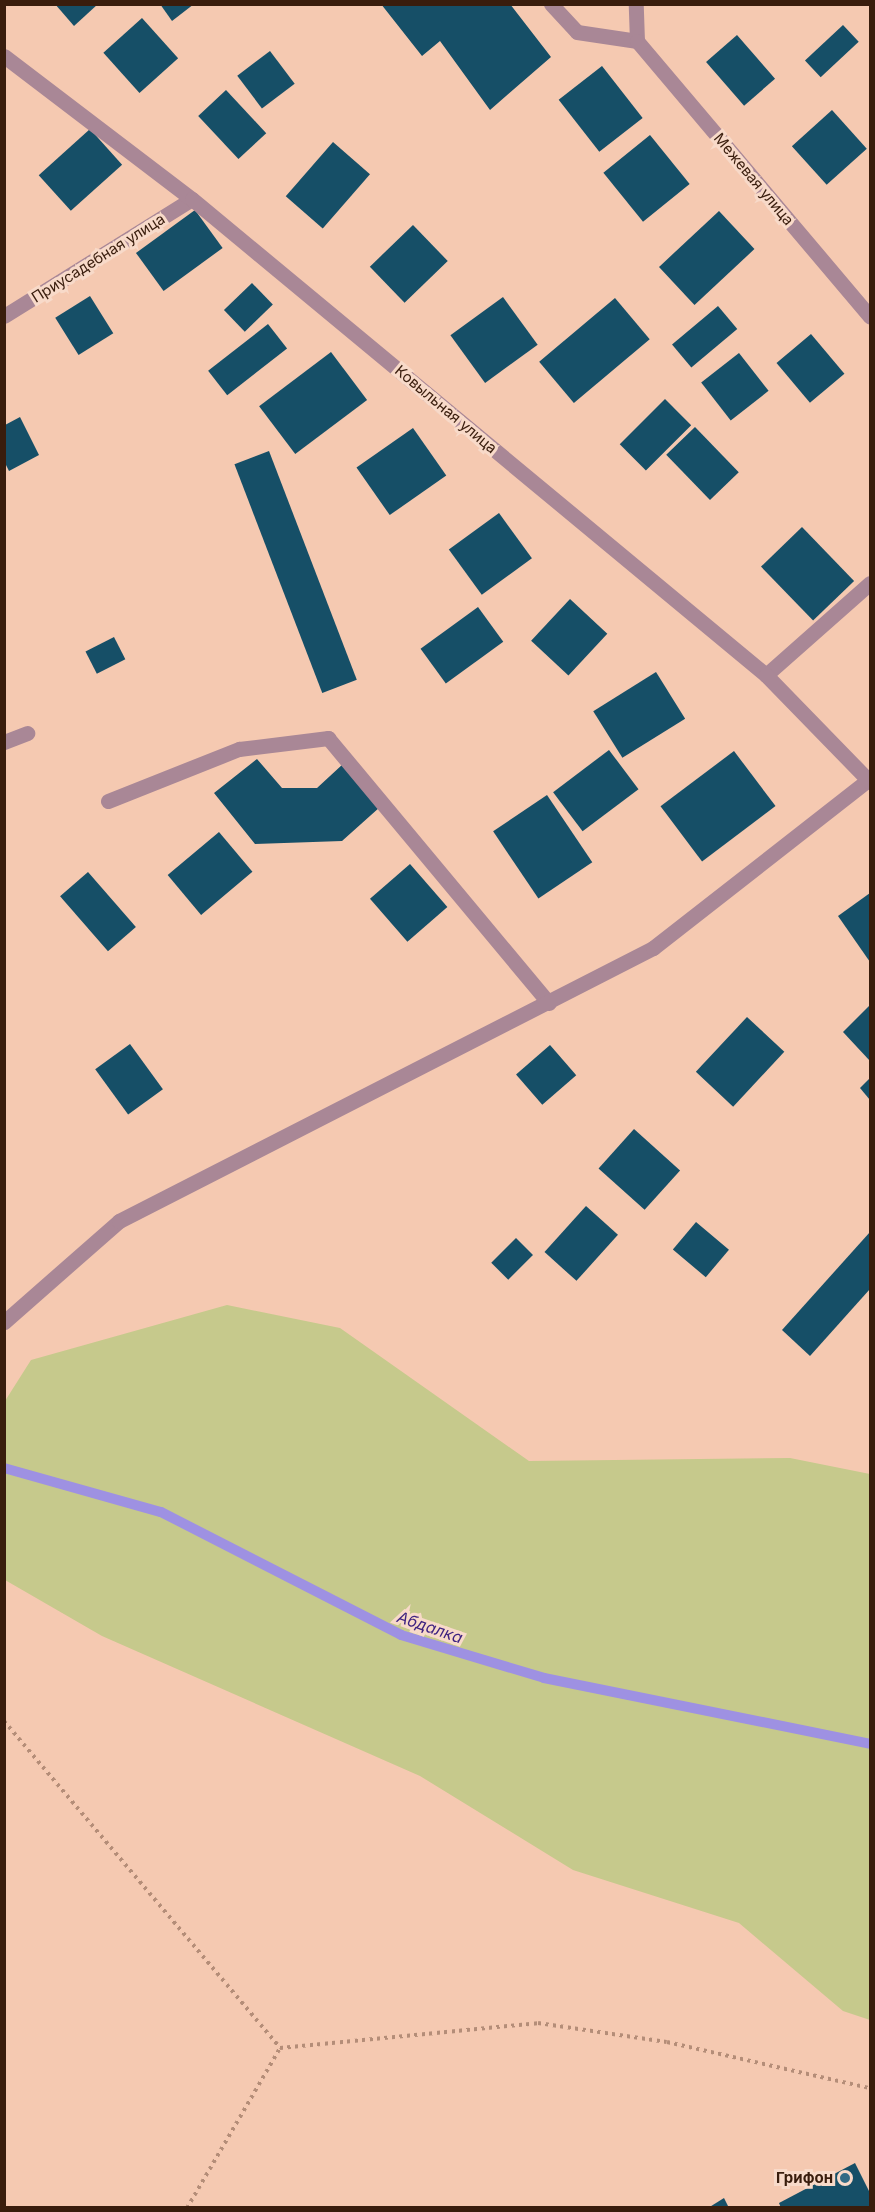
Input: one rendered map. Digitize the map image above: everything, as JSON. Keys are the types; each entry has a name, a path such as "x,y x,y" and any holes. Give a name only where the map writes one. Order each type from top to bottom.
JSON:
{"street":[{"path":"551,4 578,32 637,41 636,4"},
{"name":"Межевая улица","path":"637,41 870,316"},
{"name":"Ковыльная улица","path":"4,56 192,199 766,675 869,781"},
{"name":"Приусадебная улица","path":"4,316 192,199"},
{"path":"766,675 870,583"},
{"path":"4,741 27,733"},
{"path":"108,801 239,749 328,738 549,1003"},
{"path":"4,1322 119,1221 653,948 869,781"}],"path":[{"path":"4,1721 280,2048"},
{"path":"280,2048 538,2023 666,2042 870,2088"},
{"path":"187,2208 280,2048"}],"green space":[{"path":"227,1305 340,1328 529,1461 790,1458 870,1474 870,2020 843,2011 739,1923 573,1870 420,1776 102,1636 5,1580 5,1401 31,1360"}],"building":[{"path":"55,4 98,4 74,26"},
{"path":"160,4 194,4 172,21"},
{"path":"381,4 510,4 551,57 490,110 440,41 422,56"},
{"path":"142,18 178,58 139,93 103,53"},
{"path":"843,25 859,42 821,77 805,60"},
{"path":"737,35 775,79 744,106 706,62"},
{"path":"270,51 295,84 262,108 237,76"},
{"path":"602,66 643,118 599,152 559,100"},
{"path":"226,90 266,133 238,159 198,116"},
{"path":"832,110 867,149 827,185 792,146"},
{"path":"90,129 122,165 71,211 39,175"},
{"path":"650,135 690,184 643,222 603,173"},
{"path":"333,142 370,174 323,228 286,196"},
{"path":"195,210 223,248 164,291 136,253"},
{"path":"719,211 754,249 694,305 659,267"},
{"path":"413,225 448,261 405,303 370,267"},
{"path":"252,283 273,305 245,332 224,310"},
{"path":"90,296 113,333 79,355 55,318"},
{"path":"503,297 538,345 485,383 450,335"},
{"path":"615,298 650,339 574,403 539,362"},
{"path":"718,306 737,329 691,368 672,345"},
{"path":"268,324 287,348 227,395 208,371"},
{"path":"811,334 844,374 810,403 777,363"},
{"path":"331,352 367,400 295,454 259,406"},
{"path":"739,353 769,391 731,420 701,383"},
{"path":"665,399 691,425 646,470 620,444"},
{"path":"20,417 39,455 9,471 5,463 5,425"},
{"path":"695,427 739,472 710,500 666,455"},
{"path":"413,428 446,476 390,515 356,468"},
{"path":"269,451 357,680 322,693 234,464"},
{"path":"499,513 532,558 482,595 449,549"},
{"path":"802,527 854,581 813,621 761,567"},
{"path":"570,599 607,634 568,675 531,641"},
{"path":"478,607 503,642 446,684 421,649"},
{"path":"114,637 125,659 97,674 85,652"},
{"path":"656,672 685,719 622,758 593,711"},
{"path":"609,750 638,789 583,831 553,792"},
{"path":"734,751 776,806 702,861 661,806"},
{"path":"257,759 282,788 317,788 343,764 380,807 342,841 255,844 214,793"},
{"path":"547,795 592,862 538,898 493,831"},
{"path":"219,832 252,872 201,915 168,875"},
{"path":"410,864 447,907 407,942 370,899"},
{"path":"88,872 136,927 108,951 60,896"},
{"path":"870,893 870,962 838,916"},
{"path":"870,1005 870,1061 843,1032"},
{"path":"747,1017 784,1052 733,1107 696,1072"},
{"path":"130,1044 163,1089 128,1115 95,1069"},
{"path":"550,1045 576,1075 542,1105 516,1075"},
{"path":"870,1078 870,1100 860,1088"},
{"path":"634,1129 680,1170 645,1210 599,1168"},
{"path":"586,1206 618,1235 576,1281 545,1252"},
{"path":"696,1222 729,1250 706,1277 673,1250"},
{"path":"870,1232 870,1289 810,1356 782,1330"},
{"path":"516,1238 533,1255 508,1280 491,1263"},
{"name":"Грифон","path":"855,2163 870,2193 870,2208 781,2208 779,2203"},
{"path":"724,2198 729,2208 708,2208"}],"waterway":[{"name":"Абдалка","path":"4,1468 161,1512 401,1635 544,1678 870,1744"}],"place":[{"name":"Грифон","path":"845,2178"}]}
